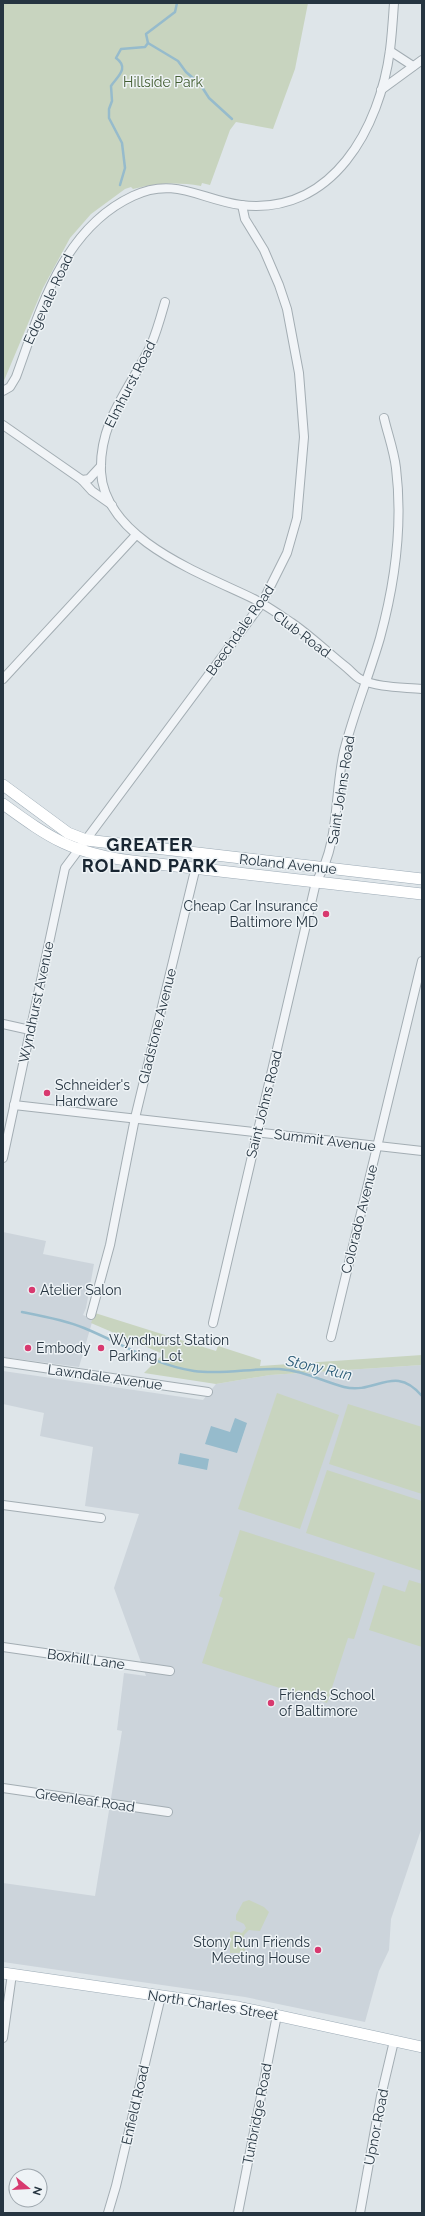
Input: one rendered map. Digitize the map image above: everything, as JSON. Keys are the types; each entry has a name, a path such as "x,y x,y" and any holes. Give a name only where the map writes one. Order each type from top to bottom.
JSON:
{"main road":[{"name":"Roland Avenue","path":"3,785 68,833 86,840 422,879"},
{"name":"Roland Avenue","path":"3,804 42,832 79,850 109,858 422,894"},
{"name":"North Charles Street","path":"8,1974 161,1996 278,2015 422,2047"}],"street":[{"name":"Edgevale Road","path":"3,391 10,387 16,377 49,292 63,263 79,239 105,215 132,196 162,188 179,189 242,205 265,205 289,201 308,193 332,178 344,166 356,149 373,114 381,90 390,50 394,3"},
{"path":"390,50 413,66"},
{"path":"381,90 422,60"},
{"name":"Beechdale Road","path":"79,850 262,603 287,554 297,518 304,437 300,373 287,308 264,250 245,218 242,205"},
{"name":"Elmhurst Road","path":"101,466 102,446 108,421 151,344 165,302"},
{"name":"Saint Johns Road","path":"213,1323 316,882 325,868 330,851 344,751 379,640 390,598 398,525 399,501 396,466 384,418"},
{"name":"Club Road","path":"3,425 82,480 92,491 112,505 136,535 152,547 192,570 262,603 294,624 358,678 365,681 422,689"},
{"path":"82,480 89,479 101,466"},
{"name":"Club Road","path":"101,466 103,482 112,505"},
{"path":"3,679 136,535"},
{"name":"Wyndhurst Avenue","path":"3,1158 65,868 79,850"},
{"name":"Gladstone Avenue","path":"91,1315 110,1246 135,1118 199,854"},
{"name":"Colorado Avenue","path":"331,1337 422,961"},
{"path":"3,1018 13,1026"},
{"path":"3,1024 30,1030"},
{"name":"Summit Avenue","path":"14,1105 422,1151"},
{"name":"Lawndale Avenue","path":"3,1362 208,1392"},
{"path":"3,1505 101,1518"},
{"name":"Boxhill Lane","path":"3,1647 170,1671"},
{"name":"Greenleaf Road","path":"3,1788 168,1812"},
{"path":"3,2038 8,1974"},
{"name":"Enfield Road","path":"108,2213 116,2186 161,1996"},
{"name":"Tunbridge Road","path":"238,2213 278,2015"},
{"name":"Upnor Road","path":"360,2213 374,2134 394,2041"}],"shaded area":[{"path":"3,1232 46,1241 43,1254 94,1264 86,1308 83,1315 93,1319 79,1367 3,1357"},
{"name":"Friends School of Baltimore","path":"422,1365 422,1827 391,1919 389,1950 379,1971 365,2022 245,1997 3,1962 3,1883 95,1896 122,1731 117,1730 124,1673 146,1676 114,1588 139,1514 85,1506 93,1447 40,1436 44,1413 3,1404 3,1371 203,1400 216,1384 270,1375"}],"green space":[{"name":"Hillside Park","path":"3,3 308,3 295,69 273,129 236,122 230,130 210,185 202,183 201,186 167,184 151,185 133,189 131,187 125,189 91,214 70,238 43,288 3,383"},
{"path":"95,1313 216,1351 218,1346 261,1360 260,1366 422,1355 422,1365 270,1375 216,1384 144,1373 163,1354 91,1323"},
{"path":"277,1393 339,1415 300,1529 238,1509"},
{"path":"348,1404 422,1427 422,1494 329,1464"},
{"path":"327,1470 422,1501 422,1571 306,1533"},
{"path":"240,1530 375,1573 354,1639 348,1638 327,1703 202,1663 223,1598 219,1596"},
{"path":"409,1580 422,1584 422,1647 369,1630 383,1585 405,1592"},
{"path":"249,1900 264,1907 269,1912 260,1931 249,1930 244,1935 245,1950 243,1953 230,1953 230,1932 233,1931 242,1933 246,1928 244,1924 236,1920 236,1915 243,1902"}],"water":[{"path":"235,1418 247,1423 237,1453 205,1444 211,1426 230,1432"},
{"path":"180,1453 209,1459 207,1470 178,1464"}],"waterway":[{"path":"177,3 175,12 146,34 148,43 178,61 186,72 200,84 209,98 232,119"},
{"path":"120,185 125,168 122,143 109,118 109,109 112,101 111,86 119,76 122,69 122,65 116,58 121,49 145,47 148,43"},
{"name":"Stony Run","path":"22,1312 54,1318 77,1325 151,1359 179,1368 205,1372 279,1369 296,1371 344,1387 355,1388 366,1387 384,1382 402,1382 412,1386 422,1396"}],"place":[{"name":"Cheap Car Insurance Baltimore MD","path":"326,914"},
{"name":"Schneider's Hardware","path":"47,1093"},
{"name":"Atelier Salon","path":"32,1290"},
{"name":"Embody","path":"28,1348"},
{"name":"Wyndhurst Station Parking Lot","path":"101,1348"},
{"name":"Friends School of Baltimore","path":"271,1703"},
{"name":"Stony Run Friends Meeting House","path":"318,1950"}],"district":[{"name":"GREATER ROLAND PARK","path":"150,855"}]}
